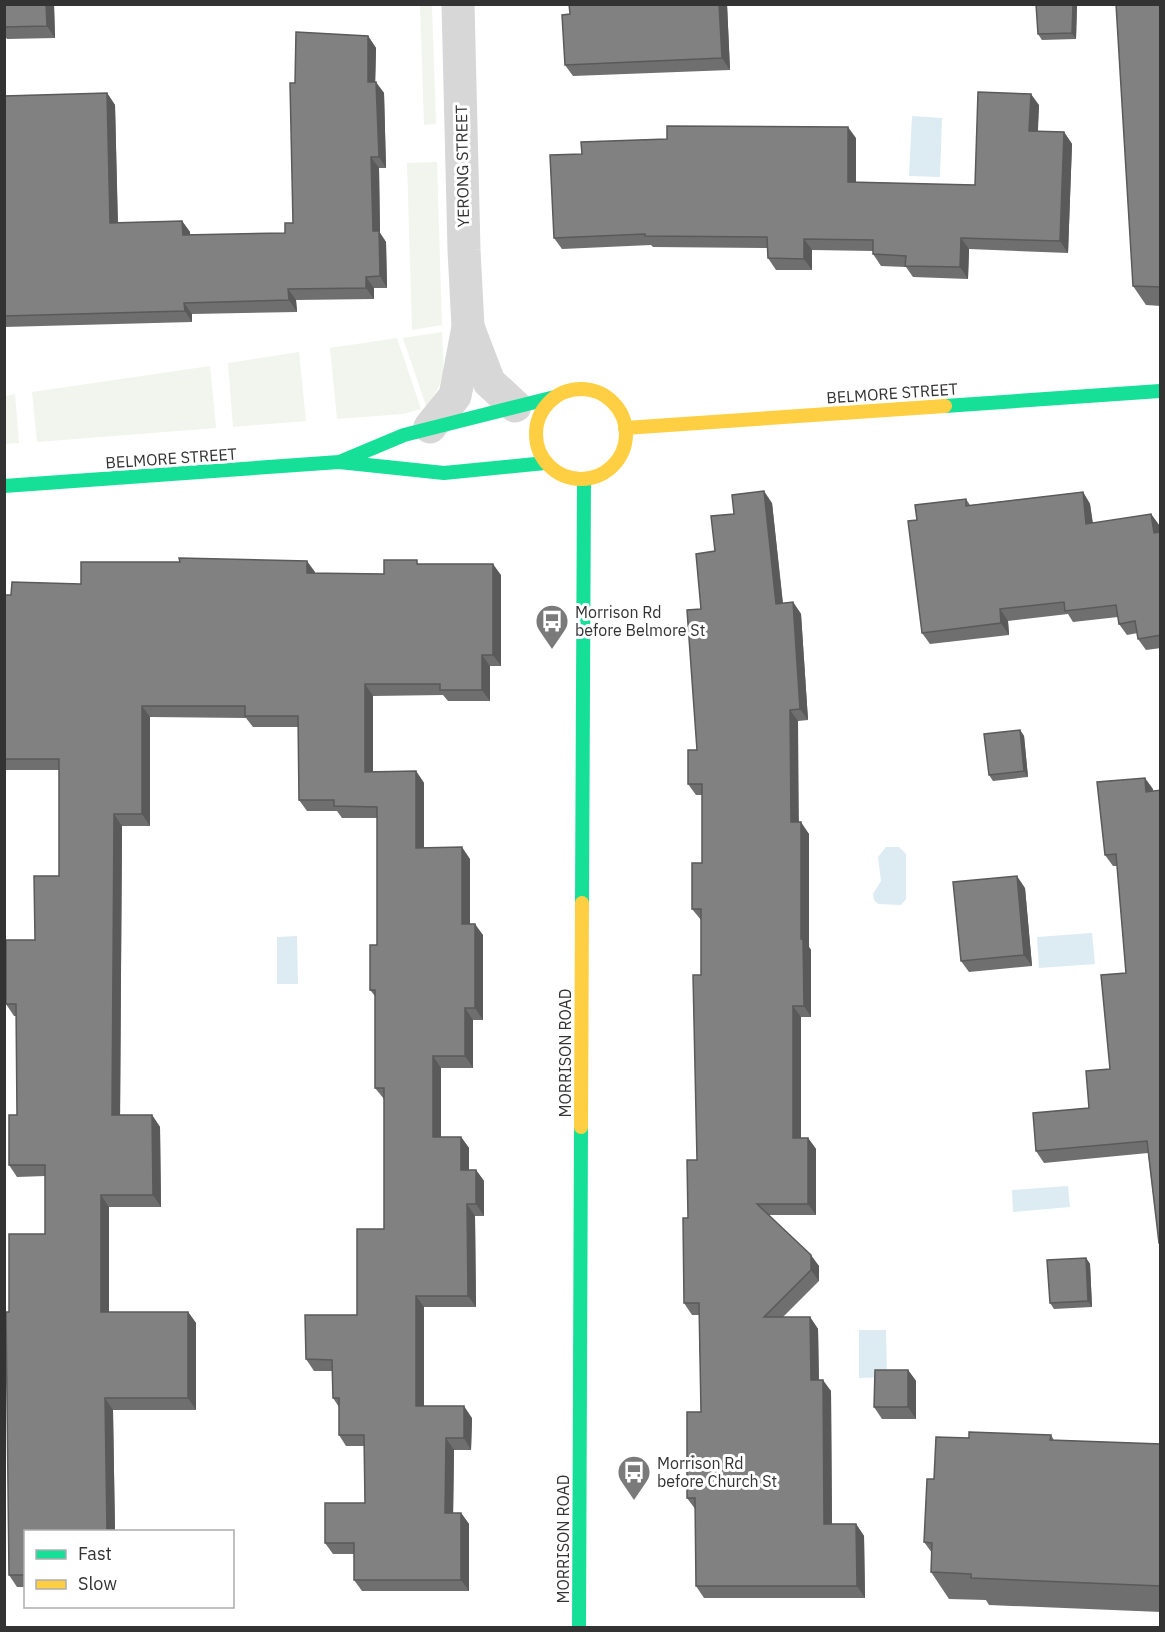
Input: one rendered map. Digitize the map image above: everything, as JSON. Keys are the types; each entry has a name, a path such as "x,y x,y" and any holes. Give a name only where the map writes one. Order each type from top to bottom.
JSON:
{"street":[{"name":"YERONG STREET","path":"430,427 454,396 468,327 458,4"},
{"name":"YERONG STREET","path":"468,327 489,382 514,406"},
{"path":"584,389 598,393 621,413 625,428 620,457 611,468 598,476 584,479 563,475 545,463 538,450 537,421 544,407 555,397 569,391 584,389"},
{"name":"BELMORE STREET","path":"625,428 1161,391"},
{"name":"BELMORE STREET","path":"339,462 404,435 430,427 555,397"},
{"name":"BELMORE STREET","path":"4,486 339,462 444,473 545,463"},
{"name":"MORRISON ROAD","path":"579,1628 584,479"}],"shaded area":[{"path":"420,5 432,5 436,124 424,125"},
{"path":"912,116 942,118 940,177 909,176"},
{"path":"437,162 442,325 412,330 407,163"},
{"path":"442,332 443,371 438,387 426,406 403,338"},
{"path":"397,338 421,409 403,414 337,419 330,348"},
{"path":"299,352 306,421 233,427 228,363"},
{"path":"210,366 216,428 37,442 32,392"},
{"path":"15,394 19,443 5,444 5,396"},
{"path":"886,847 899,847 906,854 906,899 901,905 878,904 874,900 873,894 881,881 878,857"},
{"path":"1092,933 1095,964 1039,968 1037,937"},
{"path":"297,936 298,984 277,984 277,937"},
{"path":"1068,1186 1070,1207 1013,1212 1012,1190"},
{"path":"859,1330 886,1330 887,1377 859,1378"}],"building":[{"path":"4,4 46,4 47,26 4,27"},
{"path":"569,4 719,4 722,58 565,65 562,15 570,14"},
{"path":"1036,4 1073,4 1072,33 1038,34"},
{"path":"1116,4 1161,4 1161,287 1133,286"},
{"path":"296,32 368,36 368,82 376,82 379,157 371,157 373,231 379,231 380,276 366,277 366,288 288,289 289,300 184,303 185,311 4,316 4,96 107,93 110,223 182,221 183,235 285,233 285,223 293,223 290,83 295,83"},
{"path":"978,92 1031,94 1029,131 1064,132 1060,241 961,238 960,267 905,266 906,256 873,254 873,240 804,239 804,259 768,258 767,237 645,236 645,234 554,238 550,155 582,154 581,142 667,139 667,126 848,127 848,182 975,185"},
{"path":"764,491 776,604 793,602 800,709 790,710 791,822 801,822 801,939 803,939 804,1006 793,1006 793,1138 808,1138 808,1204 757,1204 811,1255 811,1270 764,1317 810,1317 811,1380 823,1380 824,1524 856,1524 857,1586 696,1586 695,1498 687,1498 687,1412 701,1412 699,1303 684,1303 683,1218 688,1218 687,1160 697,1160 693,975 701,975 701,909 692,909 692,863 702,863 702,784 688,784 688,750 697,750 687,610 701,609 696,554 715,551 711,516 734,514 732,495"},
{"path":"1083,492 1086,524 1151,514 1154,533 1161,532 1161,635 1138,639 1135,621 1119,624 1116,605 1065,611 1064,602 1000,609 1001,623 922,633 908,521 917,520 915,505 966,499 966,506"},
{"path":"179,558 307,561 307,573 384,574 384,560 417,560 417,564 493,564 493,655 482,655 482,690 440,690 440,684 365,684 365,772 416,771 416,848 462,847 462,924 475,924 475,1008 465,1008 465,1056 433,1056 433,1137 461,1137 461,1170 476,1170 476,1204 467,1204 468,1296 416,1296 416,1406 464,1406 464,1438 446,1438 445,1513 461,1513 461,1580 354,1580 354,1543 325,1543 325,1503 365,1503 364,1435 339,1435 339,1398 333,1398 332,1360 306,1359 305,1315 357,1315 357,1229 384,1229 384,1088 375,1088 375,990 370,990 370,945 377,945 377,807 334,806 334,800 299,800 298,716 245,716 245,706 142,706 142,814 114,814 112,1115 152,1115 153,1195 101,1195 101,1312 188,1312 188,1398 105,1398 107,1530 24,1530 24,1575 9,1575 6,1312 9,1312 9,1234 45,1234 45,1165 9,1165 9,1115 17,1115 16,1004 6,1004 6,940 35,940 34,876 59,876 59,759 4,759 4,595 11,595 12,582 81,584 81,562 180,562"},
{"path":"1020,730 1024,771 989,775 984,734"},
{"path":"1145,778 1146,792 1161,790 1161,1243 1159,1243 1147,1141 1036,1151 1033,1113 1089,1108 1086,1071 1110,1069 1101,975 1126,973 1116,854 1105,855 1097,782"},
{"path":"1017,876 1024,955 961,961 953,882"},
{"path":"1086,1258 1088,1301 1050,1303 1047,1260"},
{"path":"875,1370 908,1370 908,1407 874,1407"},
{"path":"969,1432 1051,1435 1050,1440 1161,1444 1161,1586 971,1578 971,1574 931,1572 932,1543 924,1542 927,1479 934,1479 936,1437 969,1438"}],"traffic: fast":[{"path":"945,406 1160,391"},
{"path":"342,461 404,435 555,397"},
{"path":"4,486 339,462 444,473 545,463"},
{"path":"582,903 584,479"},
{"path":"579,1628 581,1127"}],"traffic: slow":[{"path":"581,389 598,393 613,402 622,417 626,434 622,451 613,466 598,475 581,479 564,475 549,466 540,451 536,434 540,417 549,402 564,393 581,389"},
{"path":"625,428 945,406"},
{"path":"581,1127 582,903"}],"place":[{"name":"Morrison Rd before Belmore St","path":"552,650"},
{"name":"Morrison Rd before Church St","path":"634,1501"}]}
